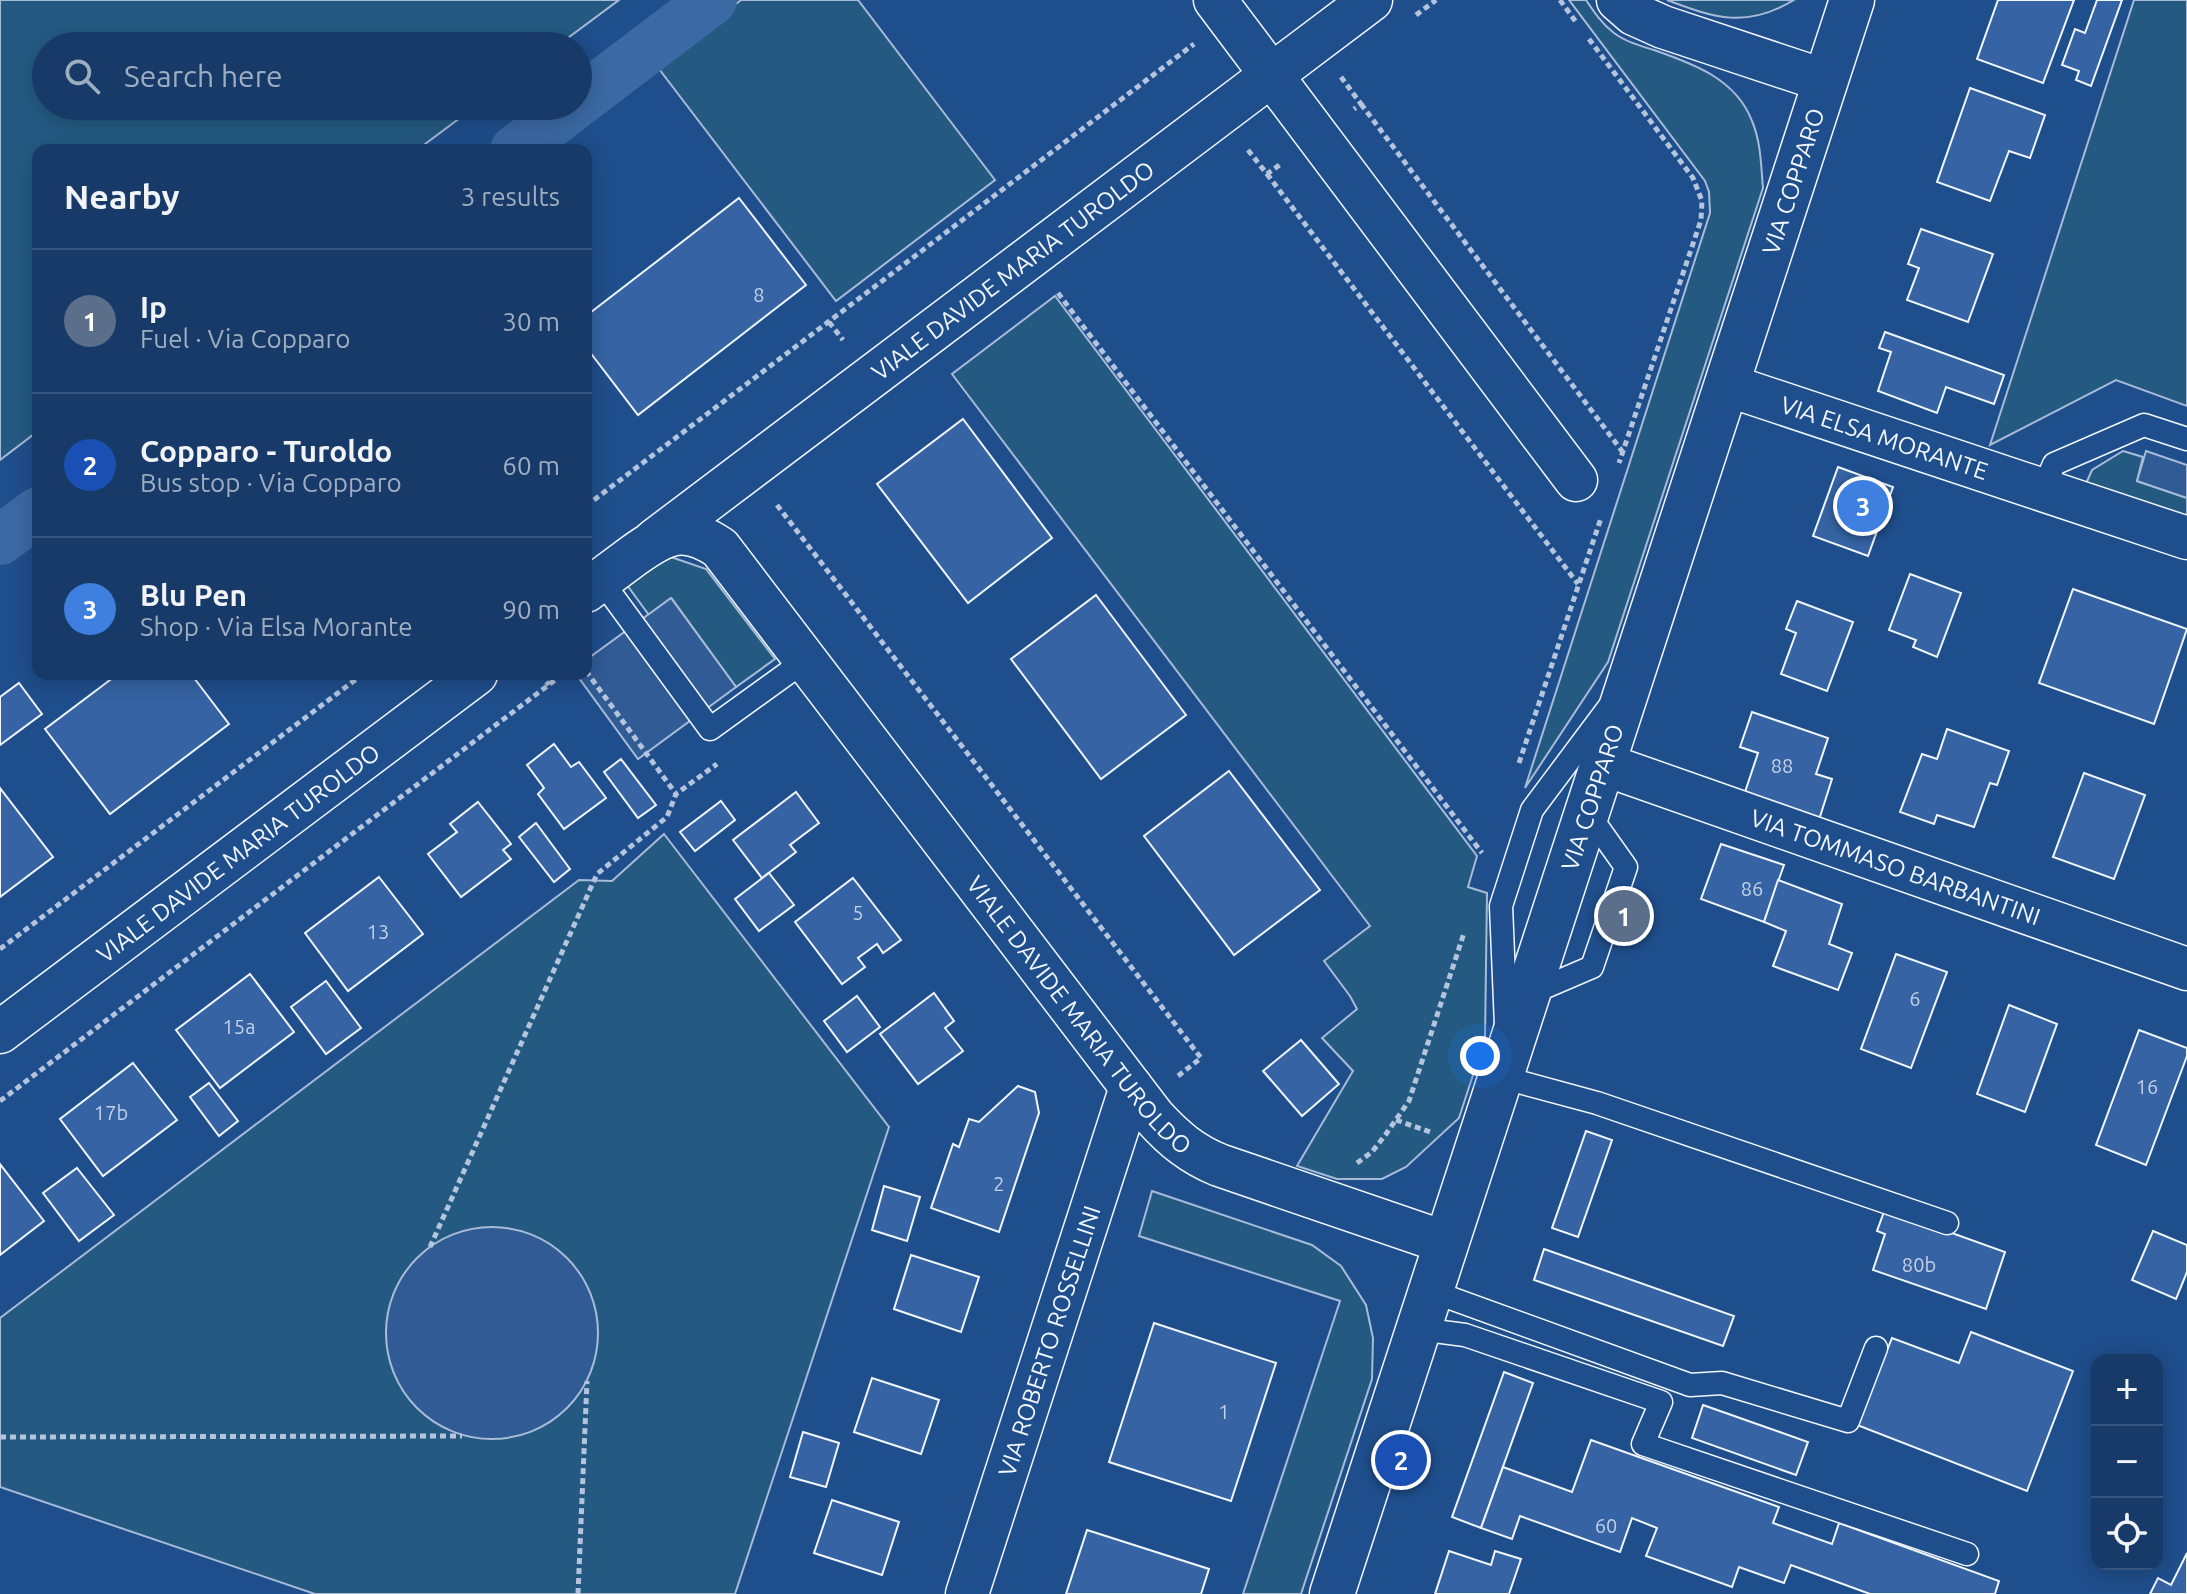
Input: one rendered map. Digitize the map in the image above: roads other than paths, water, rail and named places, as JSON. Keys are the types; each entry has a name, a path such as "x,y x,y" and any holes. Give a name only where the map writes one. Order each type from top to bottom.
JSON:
{"street":[{"name":"VIALE DAVIDE MARIA TUROLDO","path":"594,586 1371,0"},
{"path":"1618,0 1634,14 1663,27 1826,81"},
{"name":"VIA COPPARO","path":"1332,1594 1852,0"},
{"path":"1222,9 1576,480"},
{"name":"VIA ELSA MORANTE","path":"1727,385 2187,538"},
{"name":"VIALE DAVIDE MARIA TUROLDO","path":"654,540 680,532 707,539 720,548 1150,1084 1154,1117 1188,1150 1219,1165 1447,1243"},
{"name":"VIALE DAVIDE MARIA TUROLDO","path":"0,1032 468,680"},
{"name":"VIA TOMMASO BARBANTINI","path":"1603,764 2187,969"},
{"name":"VIA ROBERTO ROSSELLINI","path":"967,1594 1150,1084"}],"lane":[{"path":"2043,490 2054,464 2144,425 2187,439"},
{"name":"VIALE DAVIDE MARIA TUROLDO","path":"594,586 710,729 807,659"},
{"path":"1633,674 1532,810 1518,851 1501,906 1504,1068 1947,1223"},
{"path":"1425,1310 1690,1385 1722,1383 1848,1421 1876,1348"},
{"path":"1425,1310 1465,1335 1661,1402 1643,1444 1967,1554"}],"waterway":[{"path":"592,91 712,0"},
{"path":"523,144 555,120"},
{"path":"0,540 32,516"}],"place":[{"name":"Blu Pen","path":"1863,506"},
{"name":"Ip","path":"1624,916"},
{"name":"Copparo - Turoldo","path":"1401,1460"}]}
